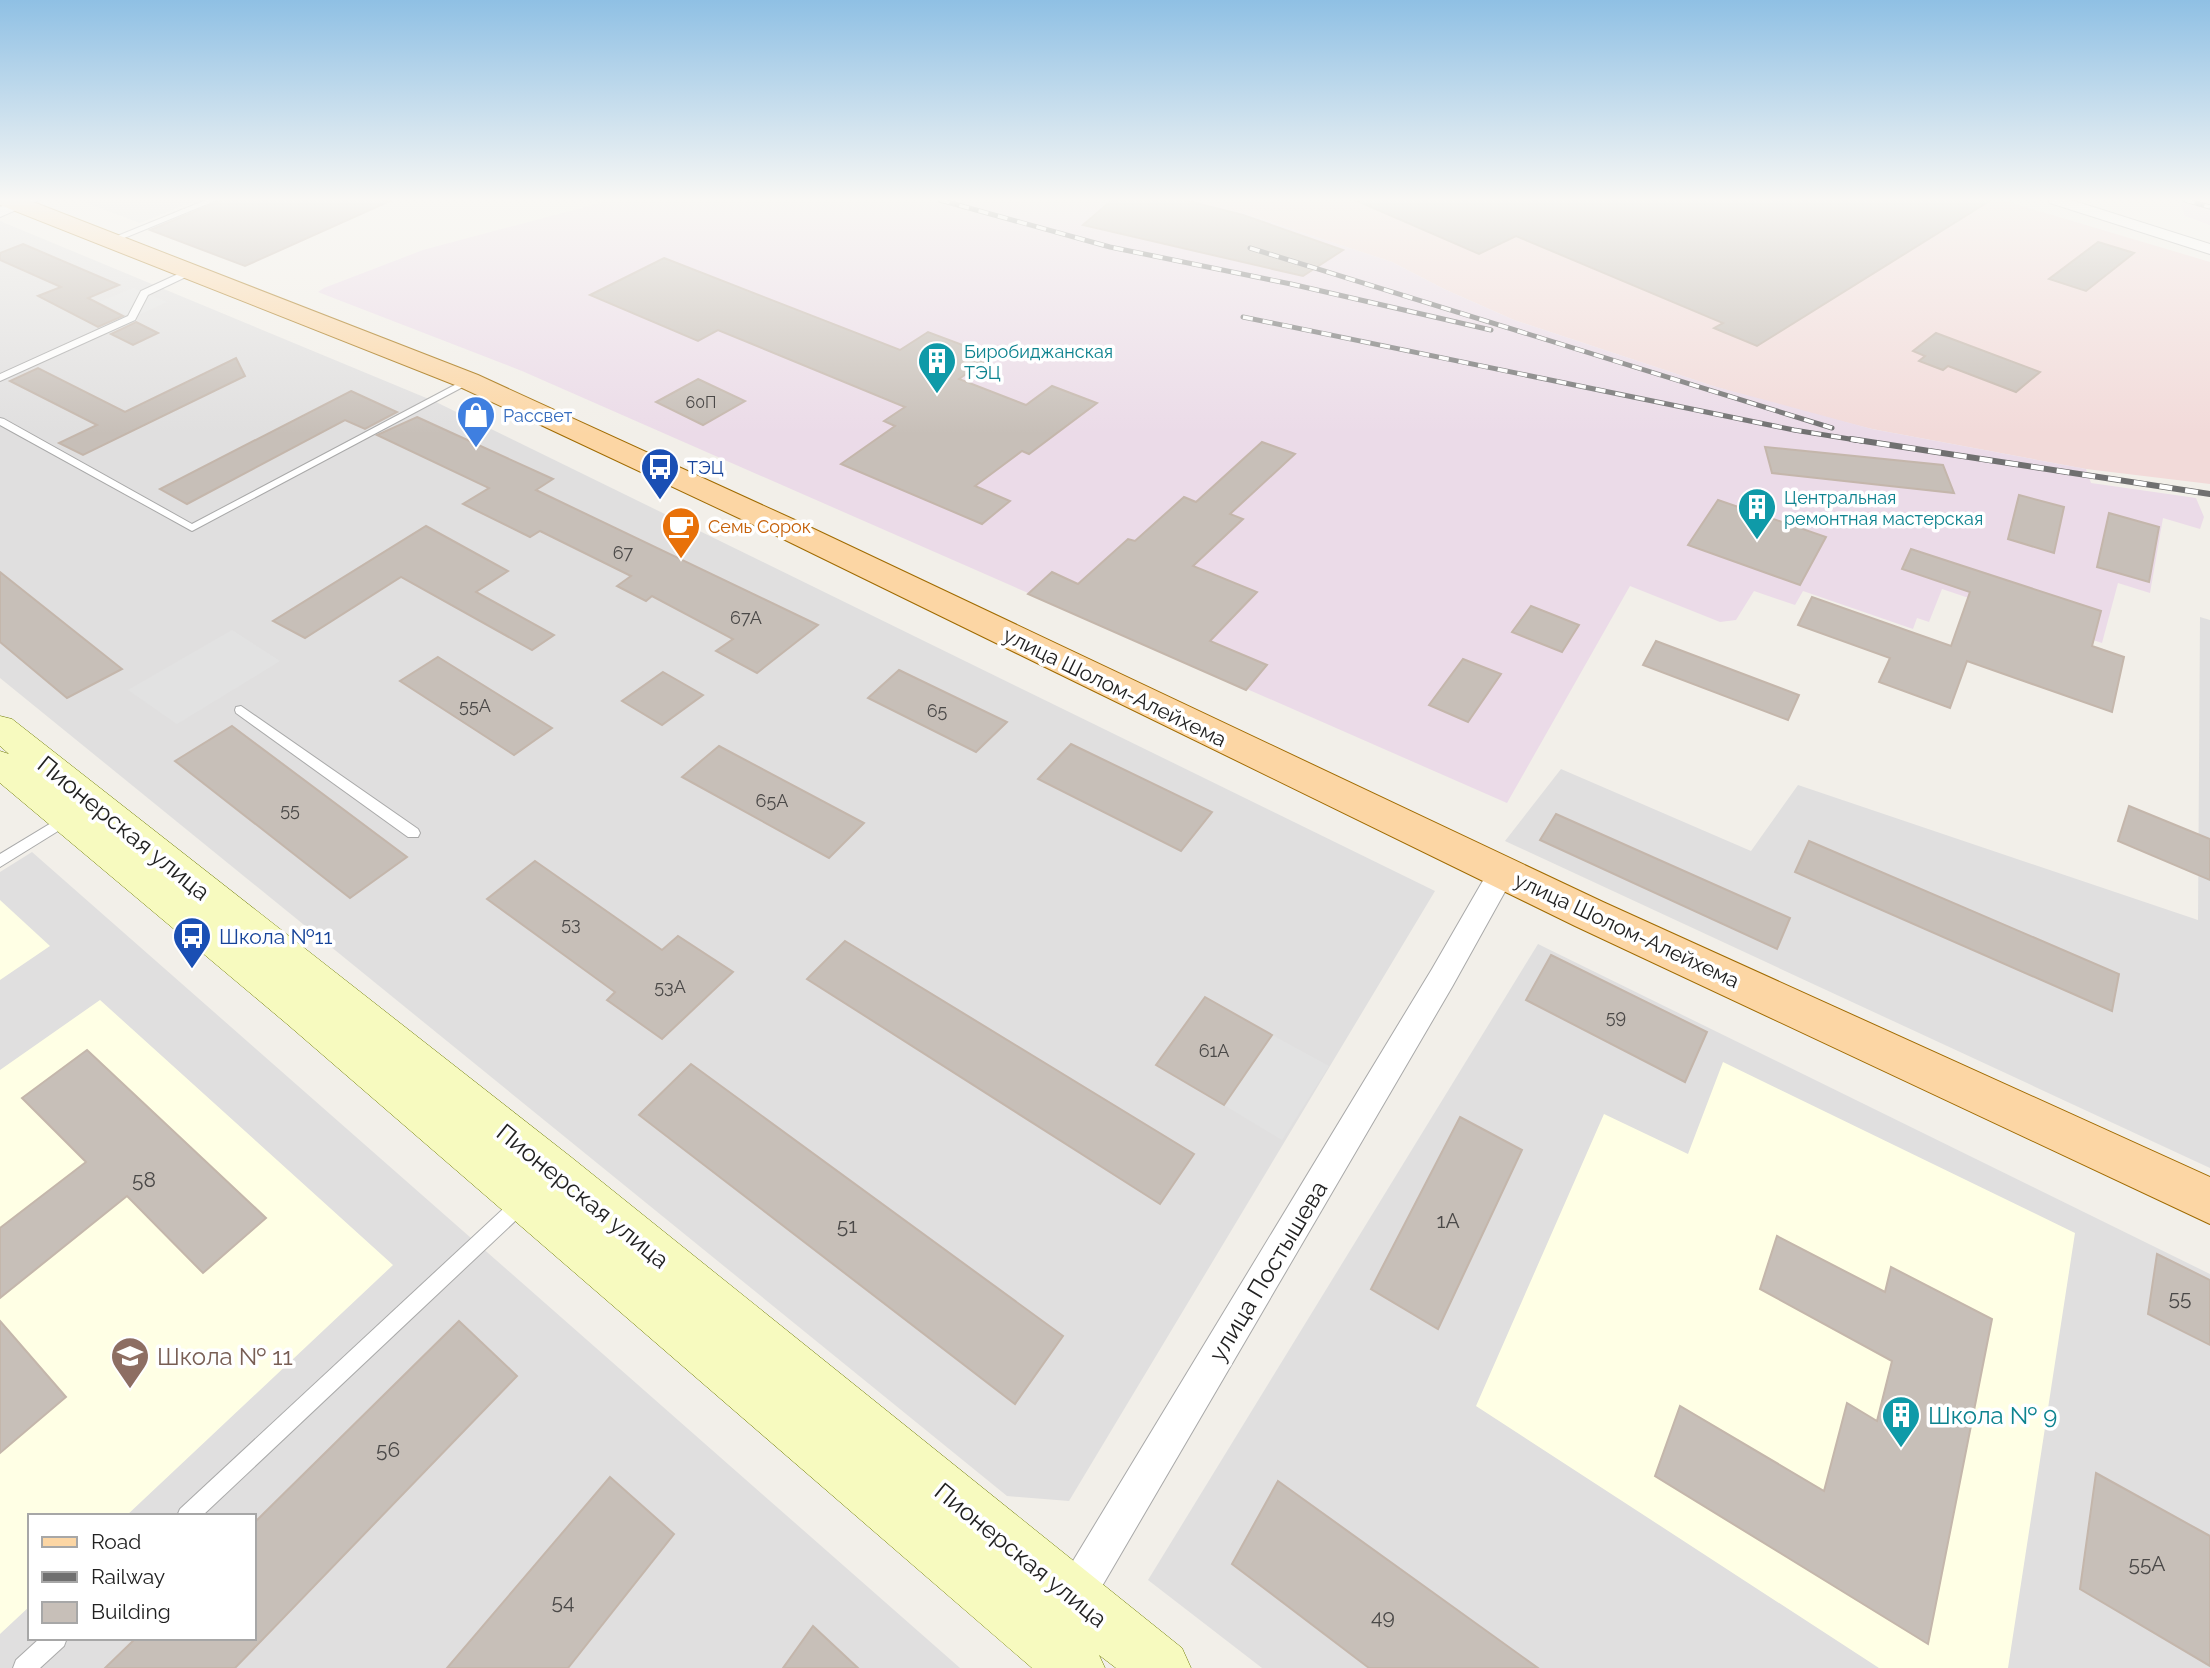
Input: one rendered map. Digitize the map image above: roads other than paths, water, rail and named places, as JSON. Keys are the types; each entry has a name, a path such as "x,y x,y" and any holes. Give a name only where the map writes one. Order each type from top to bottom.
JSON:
{"main road":[{"name":"улица Шолом-Алейхема","path":"203,278 469,381 786,528 1502,872 2210,1201"},
{"name":"Пионерская улица","path":"0,728 80,811 302,1011 541,1186 1162,1668"},
{"name":"Пионерская улица","path":"0,764 80,811"},
{"name":"Пионерская улица","path":"541,1186 1051,1660"}],"street":[{"name":"улица Постышева","path":"1051,1660 1073,1598 1442,978 1502,872"}],"lane":[{"path":"0,378 132,318 144,293 176,278"},
{"path":"0,421 192,528 469,381"},
{"path":"241,710 413,833"},
{"path":"0,861 80,811"},
{"path":"189,1514 541,1186"},
{"path":"24,1668 54,1640"}],"railway":[{"path":"1261,278 1491,330"},
{"path":"1346,278 1832,428"},
{"path":"1243,317 1794,430 1862,441"},
{"path":"1851,439 2210,494"}],"place":[{"name":"Биробиджанская ТЭЦ","path":"937,395"},
{"name":"Рассвет","path":"476,449"},
{"name":"ТЭЦ","path":"660,501"},
{"name":"Центральная ремонтная мастерская","path":"1757,541"},
{"name":"Семь Сорок","path":"681,560"},
{"name":"Школа №11","path":"192,970"},
{"name":"Школа № 11","path":"130,1390"},
{"name":"Школа № 9","path":"1901,1449"}]}
